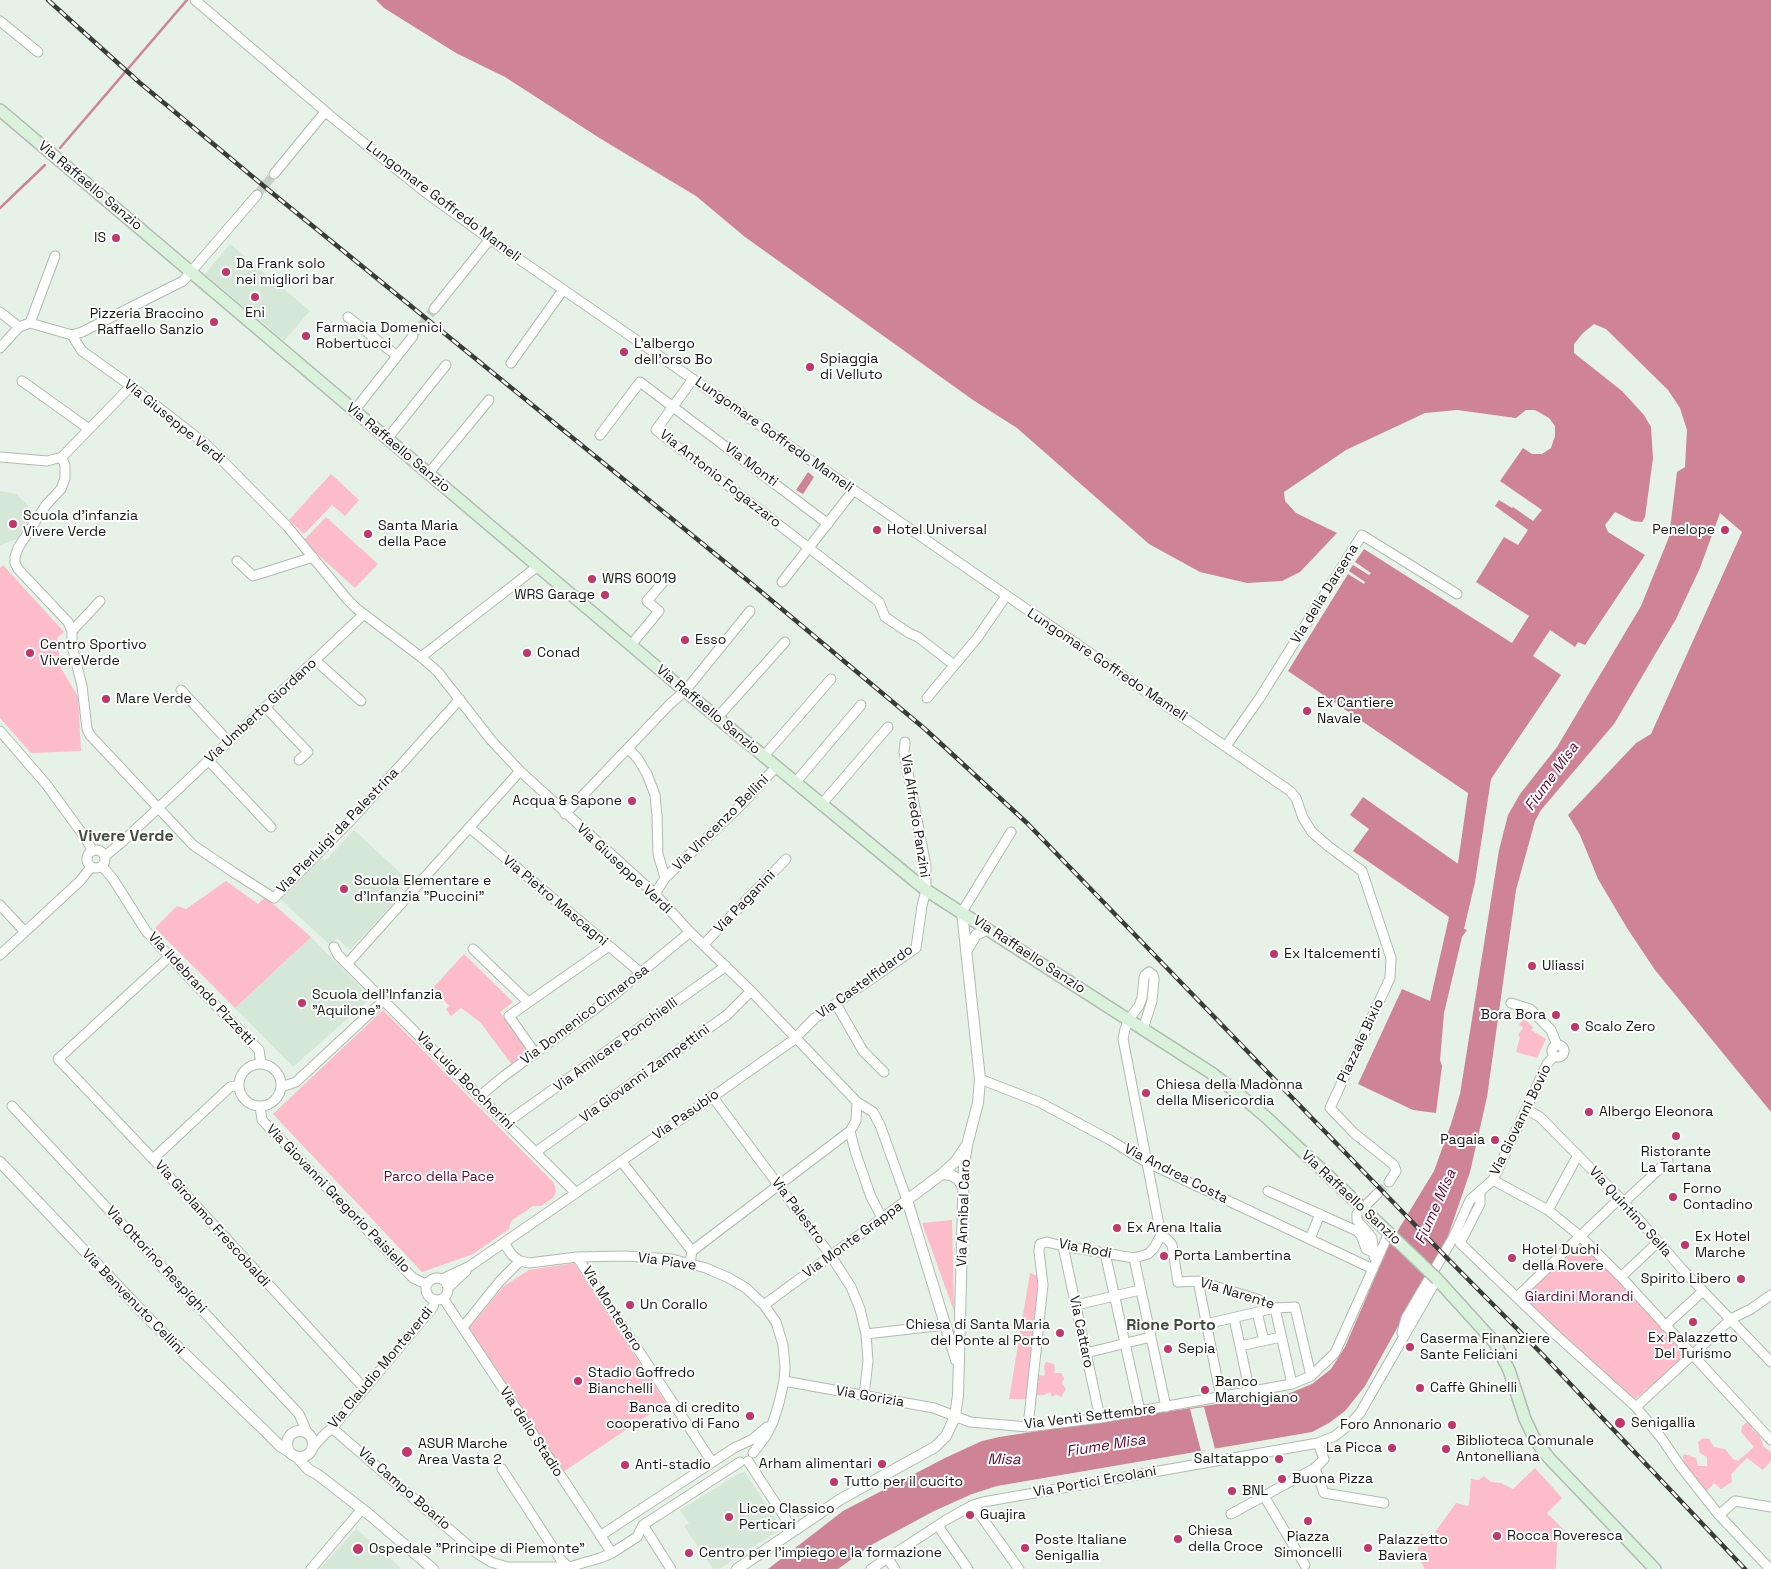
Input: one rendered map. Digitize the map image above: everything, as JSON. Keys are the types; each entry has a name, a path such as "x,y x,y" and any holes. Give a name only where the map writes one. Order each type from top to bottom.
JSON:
{"main road":[{"name":"Via Raffaello Sanzio","path":"0,110 717,718 926,890 1214,1074 1240,1094 1437,1279 1495,1343 1509,1370 1534,1440 1655,1569"}],"street":[{"name":"Lungomare Goffredo Mameli","path":"195,0 326,112 421,189 490,239 1290,791 1296,798 1303,818 1312,832 1362,870 1390,958 1391,973"},
{"path":"0,21 38,52"},
{"path":"274,174 326,112"},
{"path":"0,348 20,327 30,323 72,335 82,332 183,281 257,195"},
{"path":"434,309 490,239"},
{"path":"30,323 55,256"},
{"path":"511,363 563,290"},
{"path":"0,312 20,327"},
{"path":"348,317 397,356"},
{"name":"Via Giuseppe Verdi","path":"72,335 82,351 131,386 208,446 267,505 313,557 346,599 438,672 491,740 520,772 655,894 690,932 751,991 796,1038 801,1046 857,1102 873,1112 880,1125 907,1200"},
{"path":"354,411 413,336"},
{"path":"387,439 446,365"},
{"name":"Via Antonio Fogazzaro","path":"693,379 656,430 808,548"},
{"path":"22,381 89,429"},
{"name":"Via Monti","path":"600,434 640,382 828,524"},
{"path":"0,457 47,461 62,457 131,386"},
{"path":"428,474 489,400"},
{"path":"62,457 65,466 65,478 61,489 46,505 18,548 15,557 18,569 65,617 72,631 72,646 82,686 87,729 90,735 158,808"},
{"path":"782,582 853,491"},
{"name":"Via della Darsena","path":"1226,746 1259,698 1362,535 1457,594"},
{"path":"808,548 879,602 885,617 909,633 918,636 954,665"},
{"path":"237,560 254,576 313,557"},
{"path":"421,657 538,566"},
{"path":"631,645 659,611 647,601 665,580"},
{"path":"927,698 978,637 1006,596"},
{"path":"72,631 100,601"},
{"path":"565,814 670,704 685,691 750,611"},
{"name":"Via Umberto Giordano","path":"105,856 364,614"},
{"path":"717,718 785,642"},
{"path":"316,660 361,702"},
{"path":"763,756 831,679"},
{"path":"181,690 228,741"},
{"name":"Via Pierluigi da Palestrina","path":"158,808 193,845 274,898 353,818 460,699"},
{"path":"795,783 861,705"},
{"path":"265,707 308,752 299,760"},
{"path":"821,805 888,727"},
{"path":"0,731 46,784 93,851"},
{"name":"Via Alfredo Panzini","path":"905,742 904,752 926,866 926,890"},
{"path":"628,748 638,759 647,774 655,795 658,854 665,878"},
{"path":"208,760 271,827"},
{"name":"Via Vincenzo Bellini","path":"655,894 665,878 740,806 776,767"},
{"path":"347,964 520,772"},
{"name":"Via Pietro Mascagni","path":"470,828 641,973"},
{"path":"962,912 1011,832"},
{"path":"93,851 102,852 105,856 106,860 102,866 91,867 88,863 87,859 93,851"},
{"name":"Via Paganini","path":"703,945 786,859"},
{"name":"Via Ildebrando Pizzetti","path":"102,866 113,879 146,931 259,1050 261,1064"},
{"path":"0,955 80,881 91,867"},
{"name":"Via Castelfidardo","path":"796,1038 816,1018 916,948 926,890"},
{"path":"0,905 25,932"},
{"name":"Via Annibal Caro","path":"737,1569 793,1530 855,1491 934,1447 946,1436 954,1416 958,1395 963,1187 967,1145 978,1103 980,1078 962,912"},
{"path":"966,951 976,935 988,929"},
{"name":"Via Domenico Cimarosa","path":"480,1096 614,995 690,932"},
{"path":"535,1053 509,1016 609,946"},
{"name":"Via Luigi Boccherini","path":"334,947 338,955 576,1193"},
{"path":"473,948 528,1002"},
{"name":"Via Girolamo Frescobaldi","path":"169,957 58,1059 153,1158 364,1390"},
{"name":"Via Amilcare Ponchielli","path":"506,1123 726,966"},
{"path":"1143,1029 1152,1001 1154,979 1152,973 1149,972 1145,975 1139,1006 1129,1019 1123,1039 1161,1235 1154,1248 1148,1254 1134,1258 1166,1407"},
{"name":"Piazzale Bixio","path":"1388,1182 1396,1171 1394,1165 1354,1133 1330,1108 1391,973"},
{"name":"Via Giovanni Zampettini","path":"536,1152 727,1015 751,991"},
{"path":"281,1087 296,1082 384,1000"},
{"name":"Via Giovanni Bovio","path":"1402,1339 1406,1318 1453,1238 1470,1200 1493,1180 1547,1064 1554,1056 1552,1049 1557,1045 1551,1030 1530,1009 1511,1003"},
{"path":"836,1004 863,1051 884,1072"},
{"name":"Via Pasubio","path":"576,1193 796,1038"},
{"path":"254,1064 261,1064 274,1069 280,1080 281,1087 276,1098 260,1106 253,1105 243,1097 238,1085 243,1072 254,1064"},
{"name":"Via Andrea Costa","path":"980,1078 1039,1102 1110,1140 1146,1162 1310,1239 1374,1260"},
{"path":"153,1158 230,1087 238,1085"},
{"name":"Via Palestro","path":"712,1096 831,1256 851,1287 860,1308 866,1334 868,1362 864,1396"},
{"path":"690,1263 692,1251 850,1132 856,1122 857,1102"},
{"name":"Via Ottorino Respighi","path":"12,1106 300,1414 306,1433"},
{"name":"Via Giovanni Gregorio Paisiello","path":"260,1106 262,1120 413,1278 426,1284"},
{"name":"Via Quintino Sella","path":"1526,1109 1540,1117 1622,1200 1703,1291 1771,1362"},
{"path":"850,1132 871,1197 882,1218"},
{"name":"Via Monte Grappa","path":"764,1305 942,1174 956,1161 967,1145"},
{"path":"1548,1210 1578,1155"},
{"path":"621,1161 692,1251"},
{"path":"1517,1296 1580,1236 1668,1161"},
{"name":"Via Benvenuto Cellini","path":"0,1162 154,1324 280,1446 362,1509 433,1569"},
{"path":"942,1174 951,1175 958,1179 963,1187"},
{"path":"1493,1180 1548,1210 1580,1236 1621,1277 1771,1440"},
{"path":"1268,1191 1357,1231 1361,1235 1366,1250 1374,1260"},
{"path":"1480,1191 1480,1204 1460,1243 1636,1407 1662,1438 1681,1467 1719,1515 1770,1569"},
{"path":"470,1266 448,1288 448,1292 439,1299 427,1294 426,1284 435,1278 442,1279 470,1266 576,1193"},
{"path":"1368,1203 1378,1193"},
{"path":"907,1200 958,1367"},
{"path":"1310,1239 1320,1214"},
{"path":"1358,1214 1356,1220 1372,1238 1374,1260"},
{"path":"1311,1376 1335,1353 1374,1260 1389,1234"},
{"name":"Via Narente","path":"1161,1235 1172,1246 1178,1282 1198,1281 1257,1298 1275,1308 1296,1307 1311,1376"},
{"name":"Via Rodi","path":"1028,1427 1043,1285 1039,1251 1040,1244 1047,1242 1134,1258"},
{"path":"1621,1277 1658,1242"},
{"path":"462,1328 500,1281 520,1261 512,1255 504,1243"},
{"name":"Via Cattaro","path":"1063,1246 1100,1418"},
{"path":"1105,1253 1140,1411"},
{"name":"Via Piave","path":"520,1261 529,1263 577,1256 625,1256 672,1259 706,1268 746,1288 764,1305 776,1322 783,1345 785,1367 784,1381 773,1422 766,1436 744,1459"},
{"name":"Via Montenero","path":"577,1256 712,1462"},
{"path":"442,1279 448,1288"},
{"name":"Via Portici Ercolani","path":"870,1569 972,1505 982,1502 1318,1443 1334,1436 1350,1424 1360,1412 1437,1279"},
{"path":"1198,1281 1221,1398"},
{"path":"1076,1305 1140,1290"},
{"path":"1665,1326 1703,1291"},
{"path":"1636,1407 1731,1319 1756,1306 1771,1294"},
{"name":"Via Claudio Monteverdi","path":"311,1450 364,1390 439,1299"},
{"name":"Via dello Stadio","path":"439,1299 462,1328 612,1553"},
{"path":"1206,1324 1275,1308 1292,1384"},
{"path":"941,1311 952,1320 957,1318 961,1311"},
{"path":"1257,1312 1264,1341"},
{"path":"1234,1318 1250,1393"},
{"path":"866,1334 945,1325"},
{"path":"1086,1353 1151,1337"},
{"path":"1240,1346 1281,1337"},
{"name":"Via Venti Settembre","path":"954,1416 970,1422 1028,1427 1100,1418 1250,1393 1292,1384 1311,1376"},
{"name":"Via Gorizia","path":"784,1381 934,1408 954,1416"},
{"path":"600,1536 712,1462 763,1432 773,1422"},
{"name":"Via Claudio Monteverdi","path":"306,1433 329,1431"},
{"name":"Via Campo Boario","path":"329,1431 478,1554 491,1562 507,1567 570,1568 612,1553 637,1537 643,1525"},
{"path":"287,1439 292,1433 306,1433 317,1474"},
{"path":"271,1436 287,1439"},
{"path":"287,1439 292,1454 306,1456 311,1450"},
{"path":"1231,1514 1315,1468 1324,1459 1318,1443"},
{"path":"741,1445 735,1451 744,1459 793,1530"},
{"path":"671,1569 643,1525 744,1459 749,1446 741,1445"},
{"path":"712,1462 732,1462 744,1459"},
{"path":"1315,1468 1324,1493 1384,1503"},
{"path":"502,1469 561,1560 570,1568"},
{"path":"1264,1496 1305,1565"},
{"path":"1719,1515 1735,1501 1771,1506"},
{"path":"972,1505 1019,1569"},
{"path":"311,1569 362,1509"},
{"path":"938,1526 968,1569"},
{"path":"887,1558 895,1569"}],"shaded area":[{"path":"230,244 310,311 284,341 205,274"},
{"name":"Scuola d'infanzia Vivere Verde","path":"0,491 16,494 32,509 20,538 0,545"},
{"name":"Scuola Elementare e d'Infanzia \"Puccini\"","path":"354,830 407,879 388,899 393,904 350,950 337,938 330,945 280,899 320,857 325,861"},
{"name":"Scuola dell'Infanzia \"Aquilone\"","path":"311,937 371,998 293,1067 235,1008"},
{"name":"Liceo Classico Perticari","path":"745,1472 778,1523 778,1531 719,1569 713,1569 684,1526 689,1523 680,1510 738,1474"},
{"name":"Ospedale \"Principe di Piemonte\"","path":"356,1529 402,1569 320,1569"}],"green space":[{"path":"331,474 359,500 345,516 332,505 304,534 289,520"},
{"path":"326,517 378,564 355,588 303,541"},
{"name":"Centro Sportivo VivereVerde","path":"3,565 64,632 57,638 61,668 78,697 81,751 31,753 0,718 0,568"},
{"path":"226,881 258,904 265,897 311,937 235,1008 155,928 177,906 186,909"},
{"path":"464,954 513,1002 500,1012 529,1052 512,1065 480,1022 461,1008 451,1016 446,1009 449,1006 433,988"},
{"name":"Parco della Pace","path":"383,1010 553,1182 556,1192 553,1198 541,1206 533,1206 511,1221 509,1229 473,1254 422,1272 273,1114"},
{"path":"1524,1019 1533,1027 1531,1030 1546,1039 1537,1058 1516,1052 1520,1037 1518,1035 1523,1028 1519,1024"},
{"path":"952,1220 954,1311 922,1223"},
{"name":"Giardini Morandi","path":"1580,1240 1687,1357 1634,1400 1521,1297"},
{"name":"Stadio Goffredo Bianchelli","path":"574,1263 666,1403 563,1472 469,1328 504,1286 529,1270"},
{"path":"1030,1273 1037,1276 1038,1279 1027,1399 1009,1399"},
{"path":"1046,1362 1054,1364 1054,1373 1061,1373 1064,1378 1062,1383 1066,1389 1061,1397 1056,1394 1052,1397 1050,1392 1044,1395 1034,1393 1035,1385 1039,1382 1037,1379 1039,1375 1044,1376 1045,1374 1044,1366"},
{"path":"1748,1421 1752,1429 1759,1435 1764,1447 1771,1452 1771,1461 1763,1470 1747,1458 1731,1474 1732,1482 1721,1489 1714,1483 1706,1492 1684,1465 1684,1454 1696,1458 1698,1466 1707,1466 1707,1457 1700,1453 1698,1442 1703,1438 1709,1439 1714,1447 1725,1449 1733,1459 1738,1461 1754,1447 1741,1432 1742,1426"},
{"path":"1535,1468 1562,1498 1547,1513 1564,1530 1557,1542 1556,1569 1425,1569 1417,1555 1421,1533 1430,1539 1456,1503 1469,1505 1471,1479 1479,1480 1484,1476 1491,1482 1501,1483 1513,1489"}],"water":[{"path":"376,0 1771,0 1771,1112 1655,970 1598,879 1580,835 1568,815 1636,743 1651,734 1742,532 1720,513 1700,568 1676,619 1614,724 1541,810 1535,821 1516,890 1487,1097 1470,1172 1448,1236 1365,1386 1345,1411 1329,1423 1312,1432 997,1486 972,1494 934,1511 873,1544 838,1569 768,1569 843,1511 982,1441 1290,1393 1312,1384 1331,1369 1345,1347 1389,1245 1434,1171 1451,1124 1460,1094 1499,850 1508,815 1520,794 1557,747 1641,606 1669,537 1677,472 1685,467 1687,430 1680,408 1668,390 1606,329 1594,324 1583,333 1574,344 1574,353 1622,391 1644,415 1651,427 1653,458 1645,517 1642,522 1633,521 1615,512 1605,525 1608,532 1645,555 1585,645 1578,642 1575,647 1550,630 1533,656 1561,675 1491,779 1475,882 1464,929 1467,930 1462,937 1444,1013 1440,1060 1442,1066 1436,1113 1413,1110 1358,1084 1402,989 1430,1001 1449,917 1353,851 1369,829 1350,815 1363,797 1458,863 1468,793 1288,671 1348,574 1364,584 1365,582 1349,571 1353,565 1369,575 1371,573 1355,562 1364,549 1512,643 1529,616 1476,582 1504,537 1518,545 1528,530 1495,506 1499,500 1533,521 1542,510 1500,481 1523,448 1532,454 1542,454 1551,448 1555,436 1555,426 1549,418 1535,410 1526,410 1516,418 1457,410 1425,413 1346,450 1284,492 1285,501 1296,513 1337,533 1300,572 1282,581 1247,583 1200,572 1149,544 1017,428 973,400 745,237 696,196 601,139 505,77 456,53 384,8"},
{"path":"808,472 814,477 803,494 796,490"}],"pier":[{"path":"1204,1407 1215,1449 1201,1451 1190,1409"}],"waterway":[{"path":"60,148 187,0"},
{"path":"0,208 45,165"}],"tunnel":[{"path":"257,195 274,174"},
{"path":"413,336 434,309"},
{"path":"1378,1193 1389,1182"}],"railway":[{"path":"48,0 140,83 271,192 752,584 925,729 1027,823 1542,1354 1745,1569"}],"place":[{"name":"IS","path":"116,238"},
{"name":"Da Frank solo nei migliori bar","path":"226,272"},
{"name":"Eni","path":"255,297"},
{"name":"Pizzeria Braccino Raffaello Sanzio","path":"214,322"},
{"name":"Farmacia Domenici Robertucci","path":"306,336"},
{"name":"L'albergo dell'orso Bo","path":"624,352"},
{"name":"Spiaggia di Velluto","path":"810,367"},
{"name":"Scuola d'infanzia Vivere Verde","path":"13,524"},
{"name":"Hotel Universal","path":"877,530"},
{"name":"Penelope","path":"1725,530"},
{"name":"Santa Maria della Pace","path":"368,534"},
{"name":"WRS 60019","path":"592,579"},
{"name":"WRS Garage","path":"605,595"},
{"name":"Esso","path":"685,640"},
{"name":"Centro Sportivo VivereVerde","path":"30,653"},
{"name":"Conad","path":"527,653"},
{"name":"Mare Verde","path":"106,699"},
{"name":"Ex Cantiere Navale","path":"1307,711"},
{"name":"Acqua & Sapone","path":"632,801"},
{"name":"Scuola Elementare e d'Infanzia \"Puccini\"","path":"344,889"},
{"name":"Ex Italcementi","path":"1274,954"},
{"name":"Uliassi","path":"1532,966"},
{"name":"Scuola dell'Infanzia \"Aquilone\"","path":"302,1003"},
{"name":"Bora Bora","path":"1556,1015"},
{"name":"Scalo Zero","path":"1575,1027"},
{"name":"Chiesa della Madonna della Misericordia","path":"1146,1093"},
{"name":"Albergo Eleonora","path":"1589,1112"},
{"name":"Ristorante La Tartana","path":"1676,1136"},
{"name":"Pagaia","path":"1495,1140"},
{"name":"Forno Contadino","path":"1673,1197"},
{"name":"Ex Arena Italia","path":"1117,1228"},
{"name":"Ex Hotel Marche","path":"1685,1245"},
{"name":"Porta Lambertina","path":"1164,1256"},
{"name":"Hotel Duchi della Rovere","path":"1512,1258"},
{"name":"Spirito Libero","path":"1741,1279"},
{"name":"Un Corallo","path":"630,1305"},
{"name":"Ex Palazzetto Del Turismo","path":"1693,1322"},
{"name":"Chiesa di Santa Maria del Ponte al Porto","path":"1060,1333"},
{"name":"Caserma Finanziere Sante Feliciani","path":"1410,1347"},
{"name":"Sepia","path":"1168,1349"},
{"name":"Stadio Goffredo Bianchelli","path":"578,1381"},
{"name":"Caffè Ghinelli","path":"1420,1388"},
{"name":"Banco Marchigiano","path":"1205,1390"},
{"name":"Banca di credito cooperativo di Fano","path":"750,1416"},
{"name":"Senigallia","path":"1620,1423"},
{"name":"Foro Annonario","path":"1452,1425"},
{"name":"La Picca","path":"1392,1448"},
{"name":"Biblioteca Comunale Antonelliana","path":"1446,1449"},
{"name":"ASUR Marche Area Vasta 2","path":"407,1452"},
{"name":"Saltatappo","path":"1279,1459"},
{"name":"Arham alimentari","path":"882,1464"},
{"name":"Anti-stadio","path":"625,1465"},
{"name":"Buona Pizza","path":"1282,1479"},
{"name":"Tutto per il cucito","path":"834,1482"},
{"name":"BNL","path":"1232,1491"},
{"name":"Guajira","path":"970,1515"},
{"name":"Liceo Classico Perticari","path":"729,1517"},
{"name":"Piazza Simoncelli","path":"1308,1521"},
{"name":"Rocca Roveresca","path":"1497,1536"},
{"name":"Chiesa della Croce","path":"1178,1539"},
{"name":"Poste Italiane Senigallia","path":"1025,1548"},
{"name":"Palazzetto Baviera","path":"1368,1548"},
{"name":"Ospedale \"Principe di Piemonte\"","path":"358,1549"},
{"name":"Centro per l'impiego e la formazione","path":"689,1553"}],"district":[{"name":"Vivere Verde","path":"126,837"},
{"name":"Rione Porto","path":"1171,1326"}],"water label":[{"name":"Fiume Misa","path":"1552,777"},
{"name":"Fiume Misa","path":"1436,1207"},
{"name":"Fiume Misa","path":"1106,1446"},
{"name":"Misa","path":"1004,1460"}]}
